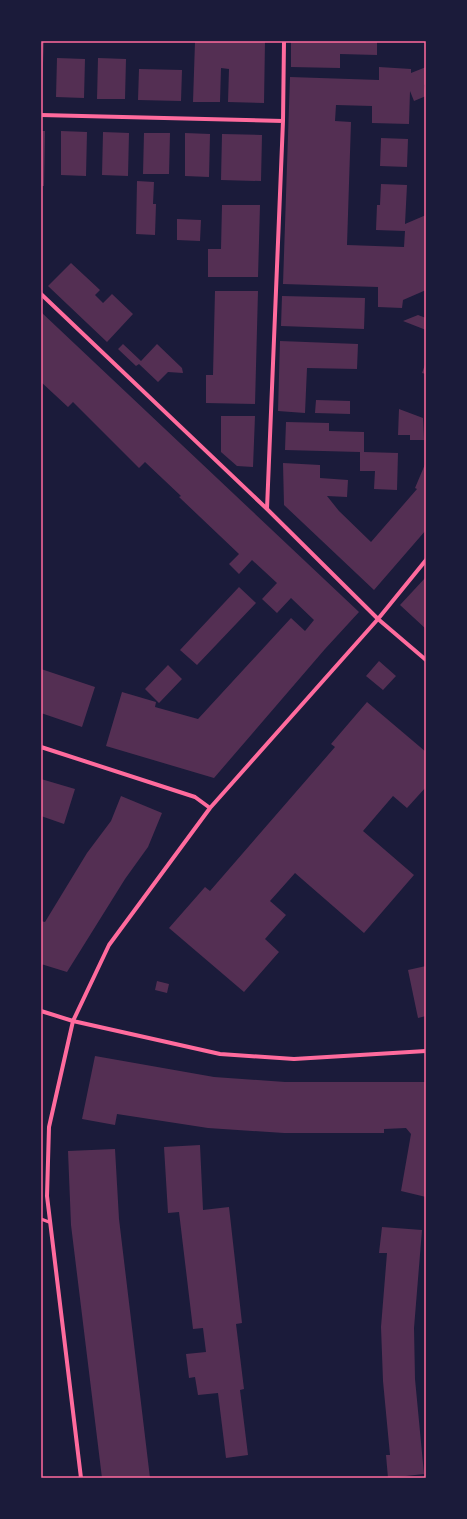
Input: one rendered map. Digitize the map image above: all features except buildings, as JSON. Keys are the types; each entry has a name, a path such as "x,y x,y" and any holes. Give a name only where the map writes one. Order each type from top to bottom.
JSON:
{"street":[{"path":"267,509 284,41"},
{"path":"41,115 282,121"},
{"path":"41,294 267,509 378,619 426,660"},
{"path":"81,1478 47,1196 49,1127 73,1021 109,945 210,808 378,619 426,560"},
{"path":"41,747 195,797 210,808"},
{"path":"41,1011 73,1021 220,1054 294,1059 426,1051"}],"lane":[{"path":"41,1219 49,1222"}]}
